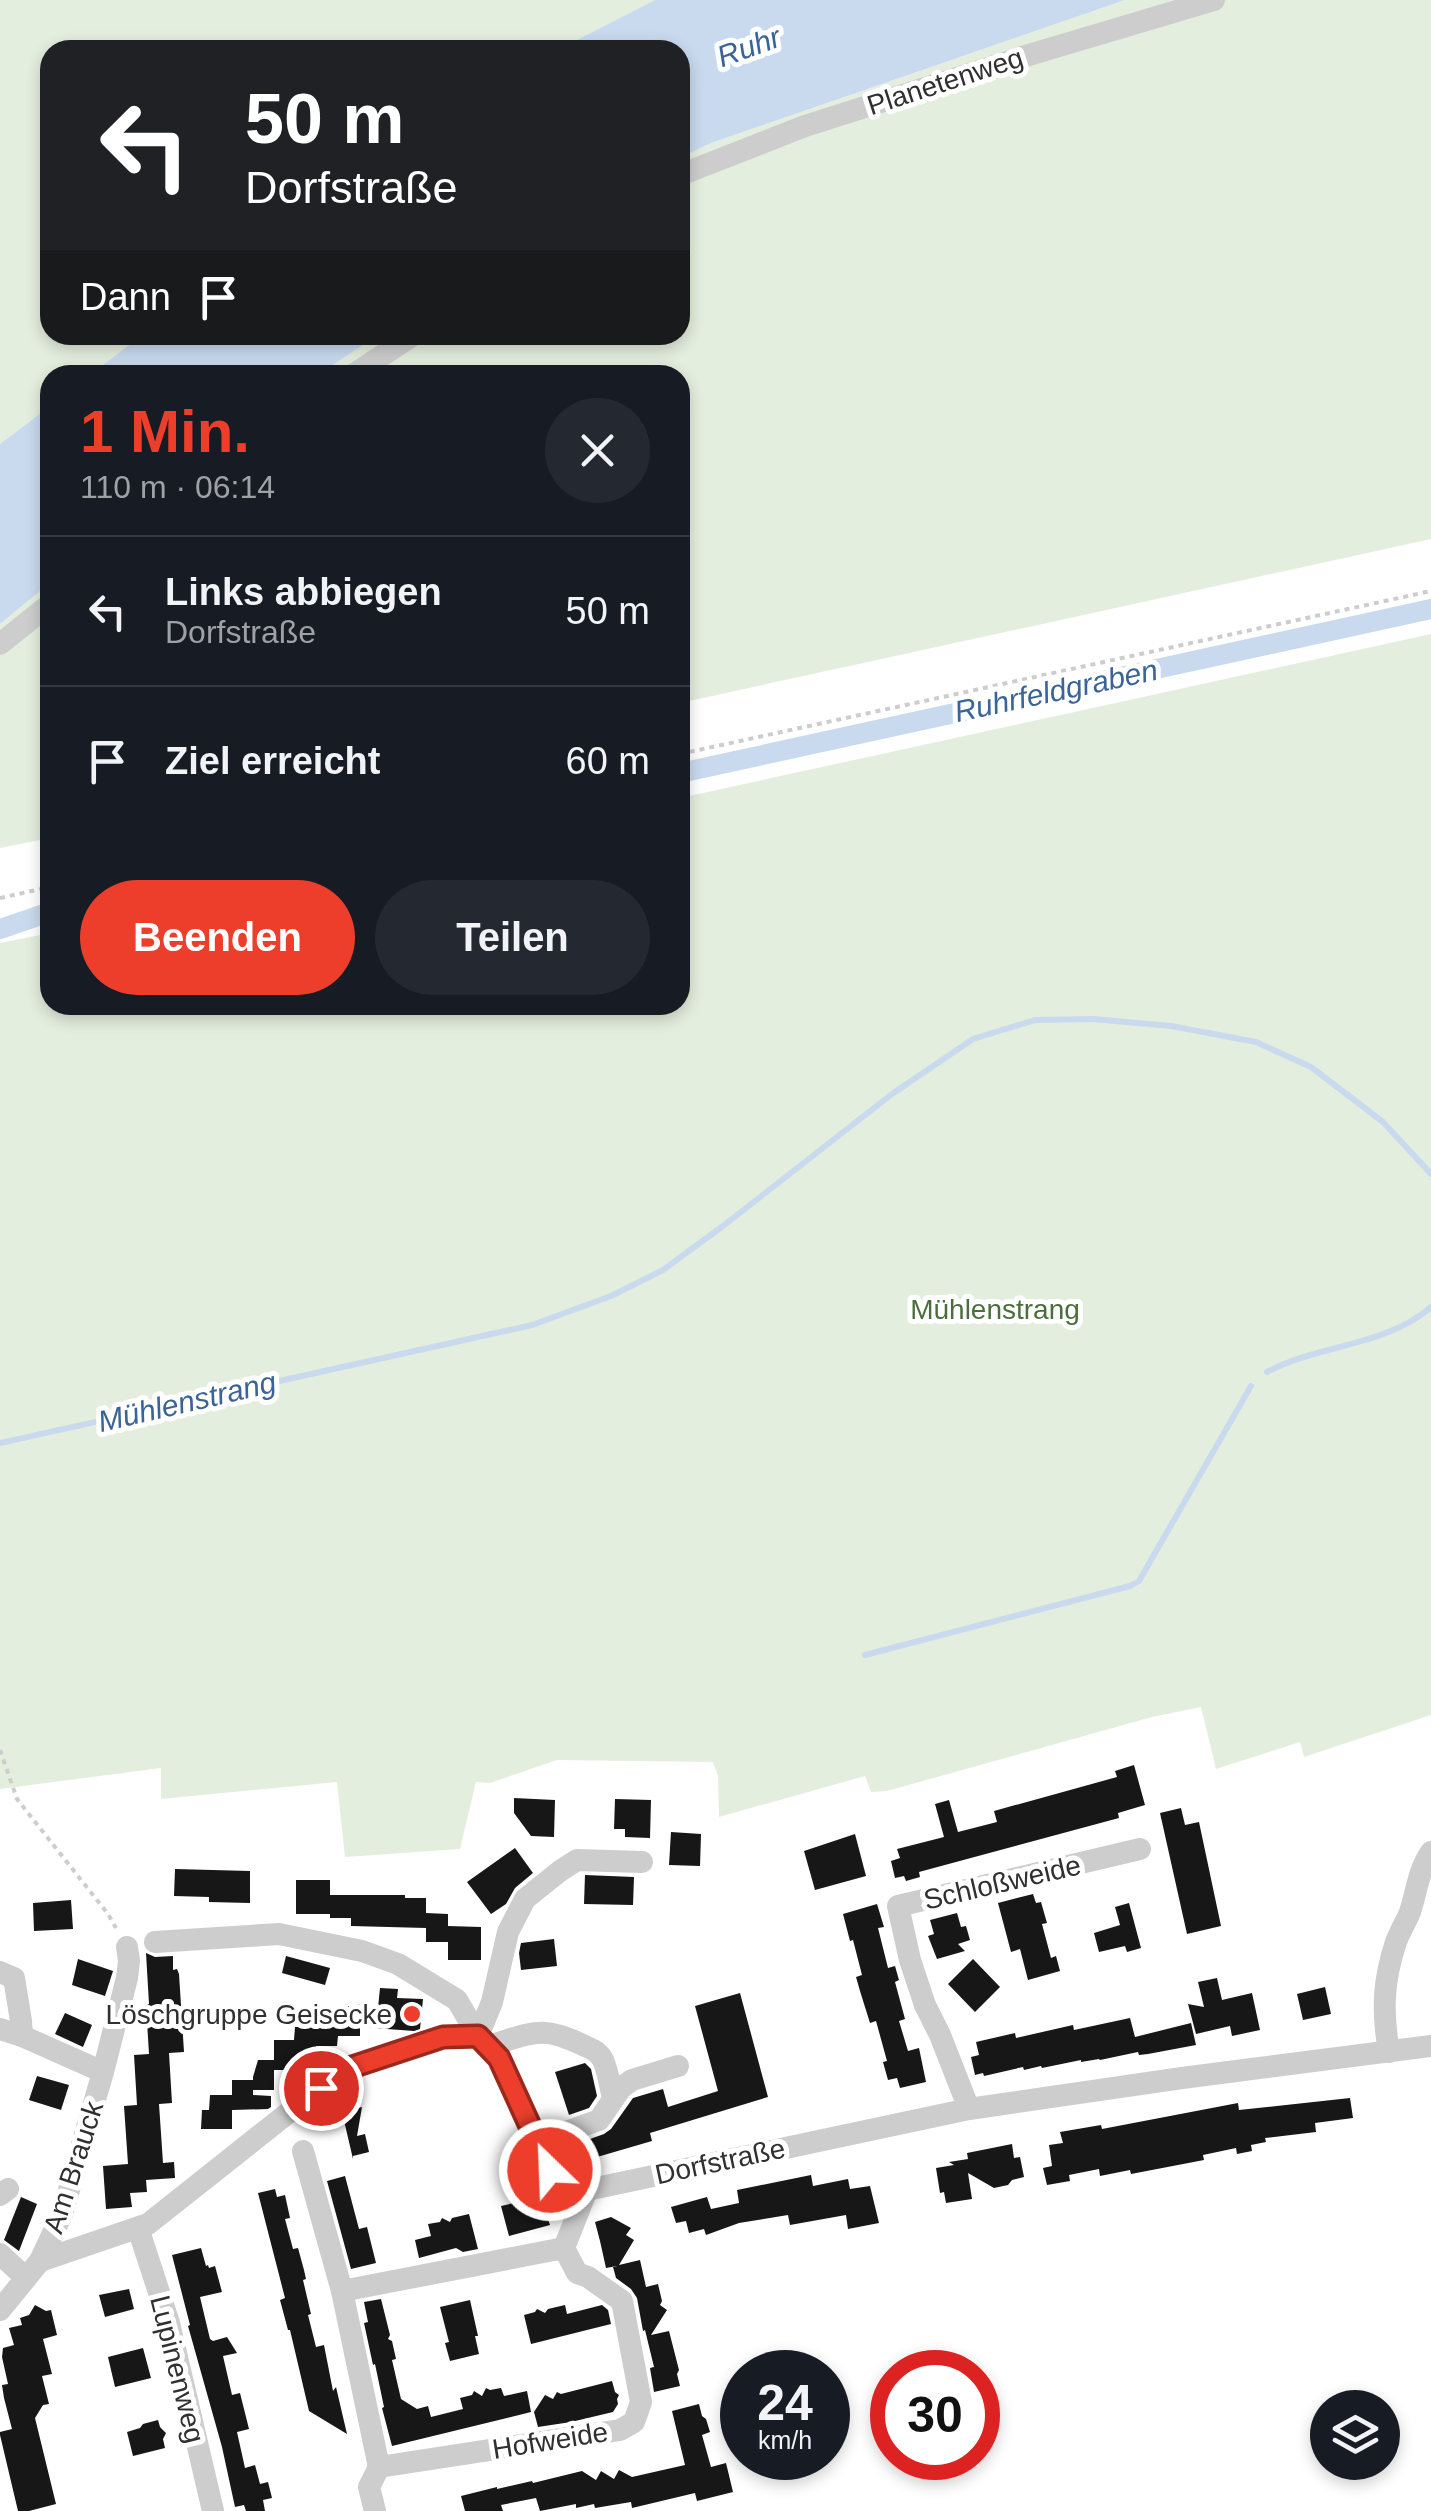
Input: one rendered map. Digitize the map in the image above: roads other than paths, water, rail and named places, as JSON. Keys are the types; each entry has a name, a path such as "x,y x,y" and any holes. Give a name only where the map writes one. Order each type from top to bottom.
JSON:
{"street":[{"name":"Planetenweg","path":"690,171 805,126 1214,0"},
{"path":"368,365 398,345"},
{"path":"0,644 40,612"},
{"name":"Schloßweide","path":"970,2109 925,2005 898,1906 1140,1850"},
{"path":"1389,2052 1384,1985 1421,1866 1431,1852"},
{"path":"483,2041 508,1932 526,1899 577,1860 642,1862"},
{"path":"1405,1922 1431,1904"},
{"path":"155,1942 279,1934 362,1950 398,1964 457,2000 499,2058 550,2170 568,2189 588,2190 564,2248 342,2291"},
{"name":"Am Brauck","path":"33,2270 62,2214 127,1978 127,1946"},
{"path":"0,1972 14,1978 11,2032"},
{"path":"0,2310 33,2270 148,2224 349,2068 443,2037 483,2041 546,2031 560,2033 598,2052 613,2098"},
{"name":"Am Brauck","path":"11,2032 103,2072"},
{"name":"Dorfstraße","path":"588,2190 970,2109 1431,2046"},
{"path":"538,2142 599,2120 621,2088 632,2080 678,2066"},
{"path":"303,2150 342,2291 379,2467 369,2487 376,2511"},
{"name":"Lupinenweg","path":"138,2228 169,2324 213,2511"},
{"name":"Hofweide","path":"379,2467 620,2430 634,2422 640,2402 622,2301 577,2273 564,2248"},
{"path":"0,2254 33,2270"}],"water":[{"name":"Ruhr","path":"655,0 1125,0 690,153 690,40 577,40"},
{"path":"129,345 363,345 333,365 103,365"},
{"path":"40,414 40,591 0,624 0,444"}],"waterway":[{"name":"Ruhrfeldgraben","path":"690,771 1431,609"},
{"name":"Ruhrfeldgraben","path":"0,929 40,915"},
{"name":"Mühlenstrang","path":"0,1443 532,1325 611,1296 663,1270 892,1094 973,1039 1035,1020 1093,1019 1171,1026 1256,1042 1311,1067 1383,1122 1431,1174"},
{"path":"1267,1372 1373,1338 1431,1307"},
{"path":"865,1655 1139,1581 1251,1386"}],"place":[{"name":"Löschgruppe Geisecke","path":"412,2014"}]}
